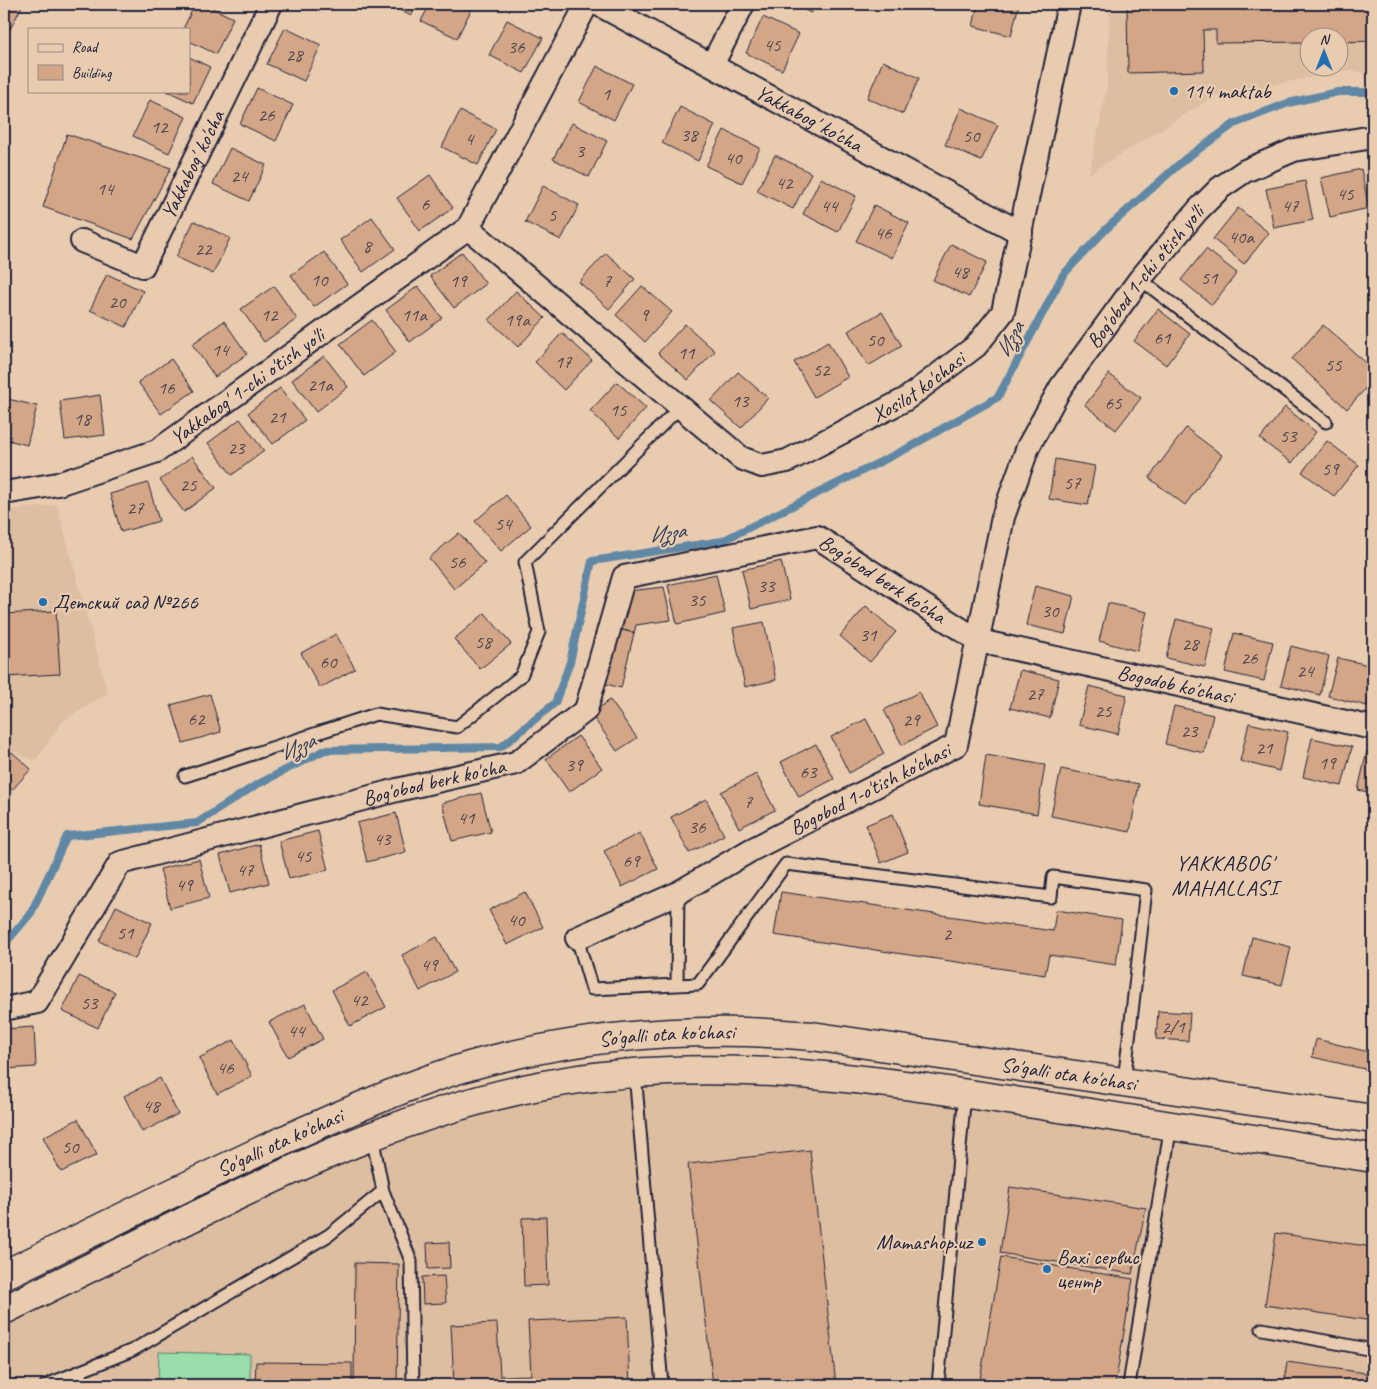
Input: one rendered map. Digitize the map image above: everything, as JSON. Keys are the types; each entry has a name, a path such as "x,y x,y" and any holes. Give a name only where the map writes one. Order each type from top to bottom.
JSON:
{"main road":[{"name":"So'galli ota ko'chasi","path":"4,1275 259,1151 350,1111 441,1076 489,1061 585,1041 678,1032 767,1032 822,1037 1373,1119"},
{"name":"So'galli ota ko'chasi","path":"4,1310 275,1177 372,1136 451,1108 497,1095 543,1085 635,1073 678,1070 764,1071 965,1094 1373,1158"}],"street":[{"name":"Yakkabog' ko'cha","path":"82,241 143,266 271,4"},
{"name":"Yakkabog' 1-chi o'tish yo'li","path":"4,493 58,484 157,451 468,228 587,4"},
{"name":"Yakkabog' ko'cha","path":"598,4 1021,233"},
{"path":"712,65 743,4"},
{"name":"Xosilot ko'chasi","path":"680,407 741,458 762,466 787,461 906,399 976,346 1003,312 1069,4"},
{"name":"Bog'obod 1-chi o'tish yo'li","path":"1003,517 1028,447 1060,387 1140,279 1198,210 1220,188 1244,171 1294,150 1373,137"},
{"path":"468,228 680,407"},
{"name":"Bogobod 1-o'tish ko'chasi","path":"576,938 678,893 751,850 956,745 979,641 1003,517"},
{"name":"Bog'obod berk ko'cha","path":"4,1009 37,1002 120,862 397,790 516,763 586,710 624,578 817,537 979,641"},
{"name":"Bogodob ko'chasi","path":"979,641 1373,728"}],"lane":[{"path":"1140,279 1326,422"},
{"path":"185,776 376,714 458,727 521,676 539,632 525,562 680,407"},
{"path":"576,938 592,989 698,984 786,864 1050,897 1052,877 1146,890 1124,1082"},
{"path":"677,984 678,893"},
{"path":"635,1073 662,1385"},
{"path":"938,1385 965,1094"},
{"path":"1129,1385 1171,1125"},
{"path":"372,1136 382,1191 411,1261 413,1385"},
{"path":"46,1385 133,1350 329,1235 382,1191"},
{"path":"1262,1329 1373,1350"},
{"path":"80,1371 80,1385"}],"shaded area":[{"name":"114 maktab","path":"1110,4 1373,4 1373,75 1350,70 1350,28 1300,28 1300,78 1308,78 1215,96 1089,174 1107,86"},
{"name":"Детский сад №266","path":"57,505 108,693 63,721 35,761 8,749 4,753 4,510"},
{"path":"678,1070 1373,1158 1373,1385 4,1385 4,1310 363,1139"}],"green space":[{"path":"159,1352 250,1354 250,1385 158,1385"}],"building":[{"path":"4,4 23,4 5,39 4,39"},
{"path":"195,4 204,4 233,18 216,54 190,41 190,28 183,28"},
{"path":"388,4 417,4 411,16"},
{"path":"430,4 474,4 457,38 421,21"},
{"path":"792,4 815,4 811,13"},
{"path":"978,4 1019,4 1011,36 973,26"},
{"path":"1127,4 1373,4 1373,41 1350,42 1350,28 1300,28 1300,42 1216,43 1216,30 1203,30 1204,71 1128,73"},
{"path":"763,17 799,34 782,70 746,53"},
{"path":"507,20 543,38 524,73 489,55"},
{"path":"285,28 321,45 304,81 267,64"},
{"path":"190,57 210,67 193,103 169,92 190,92"},
{"path":"883,61 919,78 903,114 867,98"},
{"path":"597,66 632,84 614,120 579,102"},
{"path":"257,88 293,105 276,141 240,124"},
{"path":"150,100 186,117 169,153 133,136"},
{"path":"680,107 715,125 698,161 662,143"},
{"path":"961,108 998,125 981,161 945,145"},
{"path":"460,111 496,129 478,165 442,147"},
{"path":"572,123 607,141 589,177 553,159"},
{"path":"724,130 760,148 742,183 706,166"},
{"path":"67,134 171,168 133,239 43,207"},
{"path":"230,148 266,165 249,201 213,184"},
{"path":"775,155 811,173 793,209 757,191"},
{"path":"1361,169 1369,208 1330,217 1321,178"},
{"path":"430,175 453,208 420,231 397,198"},
{"path":"821,178 856,196 838,232 803,214"},
{"path":"1305,181 1313,220 1274,228 1266,189"},
{"path":"543,186 579,205 561,240 525,222"},
{"path":"874,205 909,223 892,258 856,241"},
{"path":"1238,208 1269,233 1244,264 1213,239"},
{"path":"372,217 395,249 363,272 340,240"},
{"path":"194,221 230,238 213,274 176,257"},
{"path":"951,244 987,262 969,297 933,280"},
{"path":"1206,249 1237,273 1212,305 1181,280"},
{"path":"324,252 347,284 314,307 291,275"},
{"path":"462,252 486,284 454,308 430,276"},
{"path":"606,253 635,279 609,309 579,282"},
{"path":"107,274 143,291 126,327 90,310"},
{"path":"274,286 297,319 264,342 241,309"},
{"path":"418,286 442,318 410,342 386,310"},
{"path":"642,286 672,312 645,342 616,315"},
{"path":"516,291 545,318 518,347 489,320"},
{"path":"1158,309 1190,334 1166,365 1134,341"},
{"path":"882,312 902,346 868,366 848,331"},
{"path":"372,320 396,352 364,376 340,344"},
{"path":"224,321 247,354 215,377 192,344"},
{"path":"685,324 715,351 688,380 658,353"},
{"path":"1323,325 1373,369 1373,380 1347,409 1292,359"},
{"path":"562,333 592,360 564,390 535,362"},
{"path":"828,342 848,377 814,397 794,362"},
{"path":"324,356 348,387 316,412 292,380"},
{"path":"171,359 194,391 161,414 138,382"},
{"path":"738,372 768,398 741,428 711,401"},
{"path":"1109,374 1141,398 1116,430 1085,405"},
{"path":"617,382 646,408 619,438 590,411"},
{"path":"280,388 305,420 273,444 248,413"},
{"path":"100,395 105,435 65,440 60,401"},
{"path":"4,398 37,406 27,445 4,439"},
{"path":"1285,407 1316,432 1292,463 1260,439"},
{"path":"240,419 264,451 232,475 208,443"},
{"path":"1186,428 1222,455 1185,505 1149,478"},
{"path":"1327,441 1359,465 1334,496 1302,472"},
{"path":"192,456 216,488 184,512 160,480"},
{"path":"1055,459 1095,466 1088,505 1049,499"},
{"path":"148,483 159,521 121,532 110,494"},
{"path":"506,495 531,526 501,551 475,521"},
{"path":"459,533 485,563 454,589 429,558"},
{"path":"781,561 790,600 751,609 742,570"},
{"path":"716,574 725,613 677,624 668,585"},
{"path":"1035,586 1074,596 1065,634 1026,625"},
{"path":"664,587 671,620 636,625 634,633 619,629 628,591"},
{"path":"1108,603 1147,612 1137,651 1099,641"},
{"path":"866,606 896,632 870,662 840,636"},
{"path":"56,611 60,674 4,677 4,614"},
{"path":"485,613 511,644 480,669 454,639"},
{"path":"1176,619 1214,628 1205,667 1166,658"},
{"path":"764,622 776,680 745,687 733,628"},
{"path":"619,629 634,633 621,688 606,684"},
{"path":"1234,633 1273,642 1264,681 1225,672"},
{"path":"336,634 355,669 320,688 301,653"},
{"path":"1291,646 1329,656 1320,695 1281,685"},
{"path":"1338,658 1373,666 1373,680 1367,706 1328,696"},
{"path":"1020,670 1059,679 1050,718 1010,708"},
{"path":"1089,686 1127,695 1118,734 1079,725"},
{"path":"919,692 937,727 902,745 884,710"},
{"path":"210,694 221,732 183,743 171,705"},
{"path":"610,700 637,738 617,751 591,714"},
{"path":"1174,706 1213,715 1204,753 1165,744"},
{"path":"866,719 884,754 849,773 831,737"},
{"path":"1249,723 1288,732 1279,771 1240,761"},
{"path":"578,736 602,768 569,792 546,759"},
{"path":"1312,738 1352,747 1342,786 1303,777"},
{"path":"816,744 834,779 799,797 781,762"},
{"path":"1367,751 1373,752 1373,793 1358,790"},
{"path":"12,752 31,769 12,790 4,783 4,760"},
{"path":"986,755 1045,765 1037,814 979,804"},
{"path":"1061,769 1139,784 1130,832 1051,816"},
{"path":"756,774 775,810 739,828 721,792"},
{"path":"481,793 491,832 452,841 442,803"},
{"path":"706,799 724,835 689,853 671,817"},
{"path":"396,813 406,852 367,862 357,823"},
{"path":"893,814 908,852 881,863 866,825"},
{"path":"318,831 328,870 289,879 279,841"},
{"path":"640,833 658,869 622,887 604,851"},
{"path":"259,844 269,883 230,893 220,855"},
{"path":"199,859 209,898 170,908 160,869"},
{"path":"525,892 543,927 507,945 489,910"},
{"path":"781,892 1053,931 1056,910 1122,920 1116,965 1049,955 1045,975 774,935"},
{"path":"116,906 152,923 135,959 99,941"},
{"path":"437,937 455,972 420,991 402,955"},
{"path":"1252,937 1291,947 1282,985 1243,976"},
{"path":"367,972 386,1007 350,1026 332,990"},
{"path":"79,976 115,992 98,1028 62,1011"},
{"path":"305,1004 323,1039 288,1057 269,1022"},
{"path":"1158,1011 1190,1013 1188,1041 1156,1039"},
{"path":"34,1027 36,1067 4,1069 4,1029"},
{"path":"1316,1039 1373,1053 1373,1071 1312,1057"},
{"path":"234,1040 252,1076 217,1094 199,1058"},
{"path":"160,1078 178,1114 142,1132 124,1096"},
{"path":"78,1119 97,1155 61,1172 43,1137"},
{"path":"810,1150 836,1385 713,1385 688,1164"},
{"path":"1010,1187 1146,1208 1132,1274 1000,1253"},
{"path":"546,1217 548,1285 524,1286 522,1218"},
{"path":"1276,1233 1373,1247 1373,1321 1265,1305"},
{"path":"449,1242 450,1268 428,1269 427,1243"},
{"path":"1001,1257 1133,1279 1115,1385 979,1385"},
{"path":"355,1263 399,1264 397,1385 354,1385"},
{"path":"444,1276 446,1303 423,1304 422,1277"},
{"path":"627,1317 630,1385 454,1385 451,1325 497,1323 500,1376 531,1375 528,1321"},
{"path":"256,1362 352,1363 352,1385 255,1385"},
{"path":"1287,1362 1373,1374 1373,1385 1284,1385"}],"waterway":[{"name":"Изза","path":"4,945 31,913 67,836 197,823 256,785 325,750 501,747 555,703 570,662 592,561 722,541 906,449 998,397 1063,275 1105,230 1185,159 1234,124 1288,103 1338,92 1373,92"}],"place":[{"name":"114 maktab","path":"1174,91"},
{"name":"Детский сад №266","path":"43,602"},
{"name":"Mamashop.uz","path":"982,1242"},
{"name":"Baxi сервис центр","path":"1047,1269"}],"district":[{"name":"YAKKABOG' MAHALLASI","path":"1225,874"}]}
